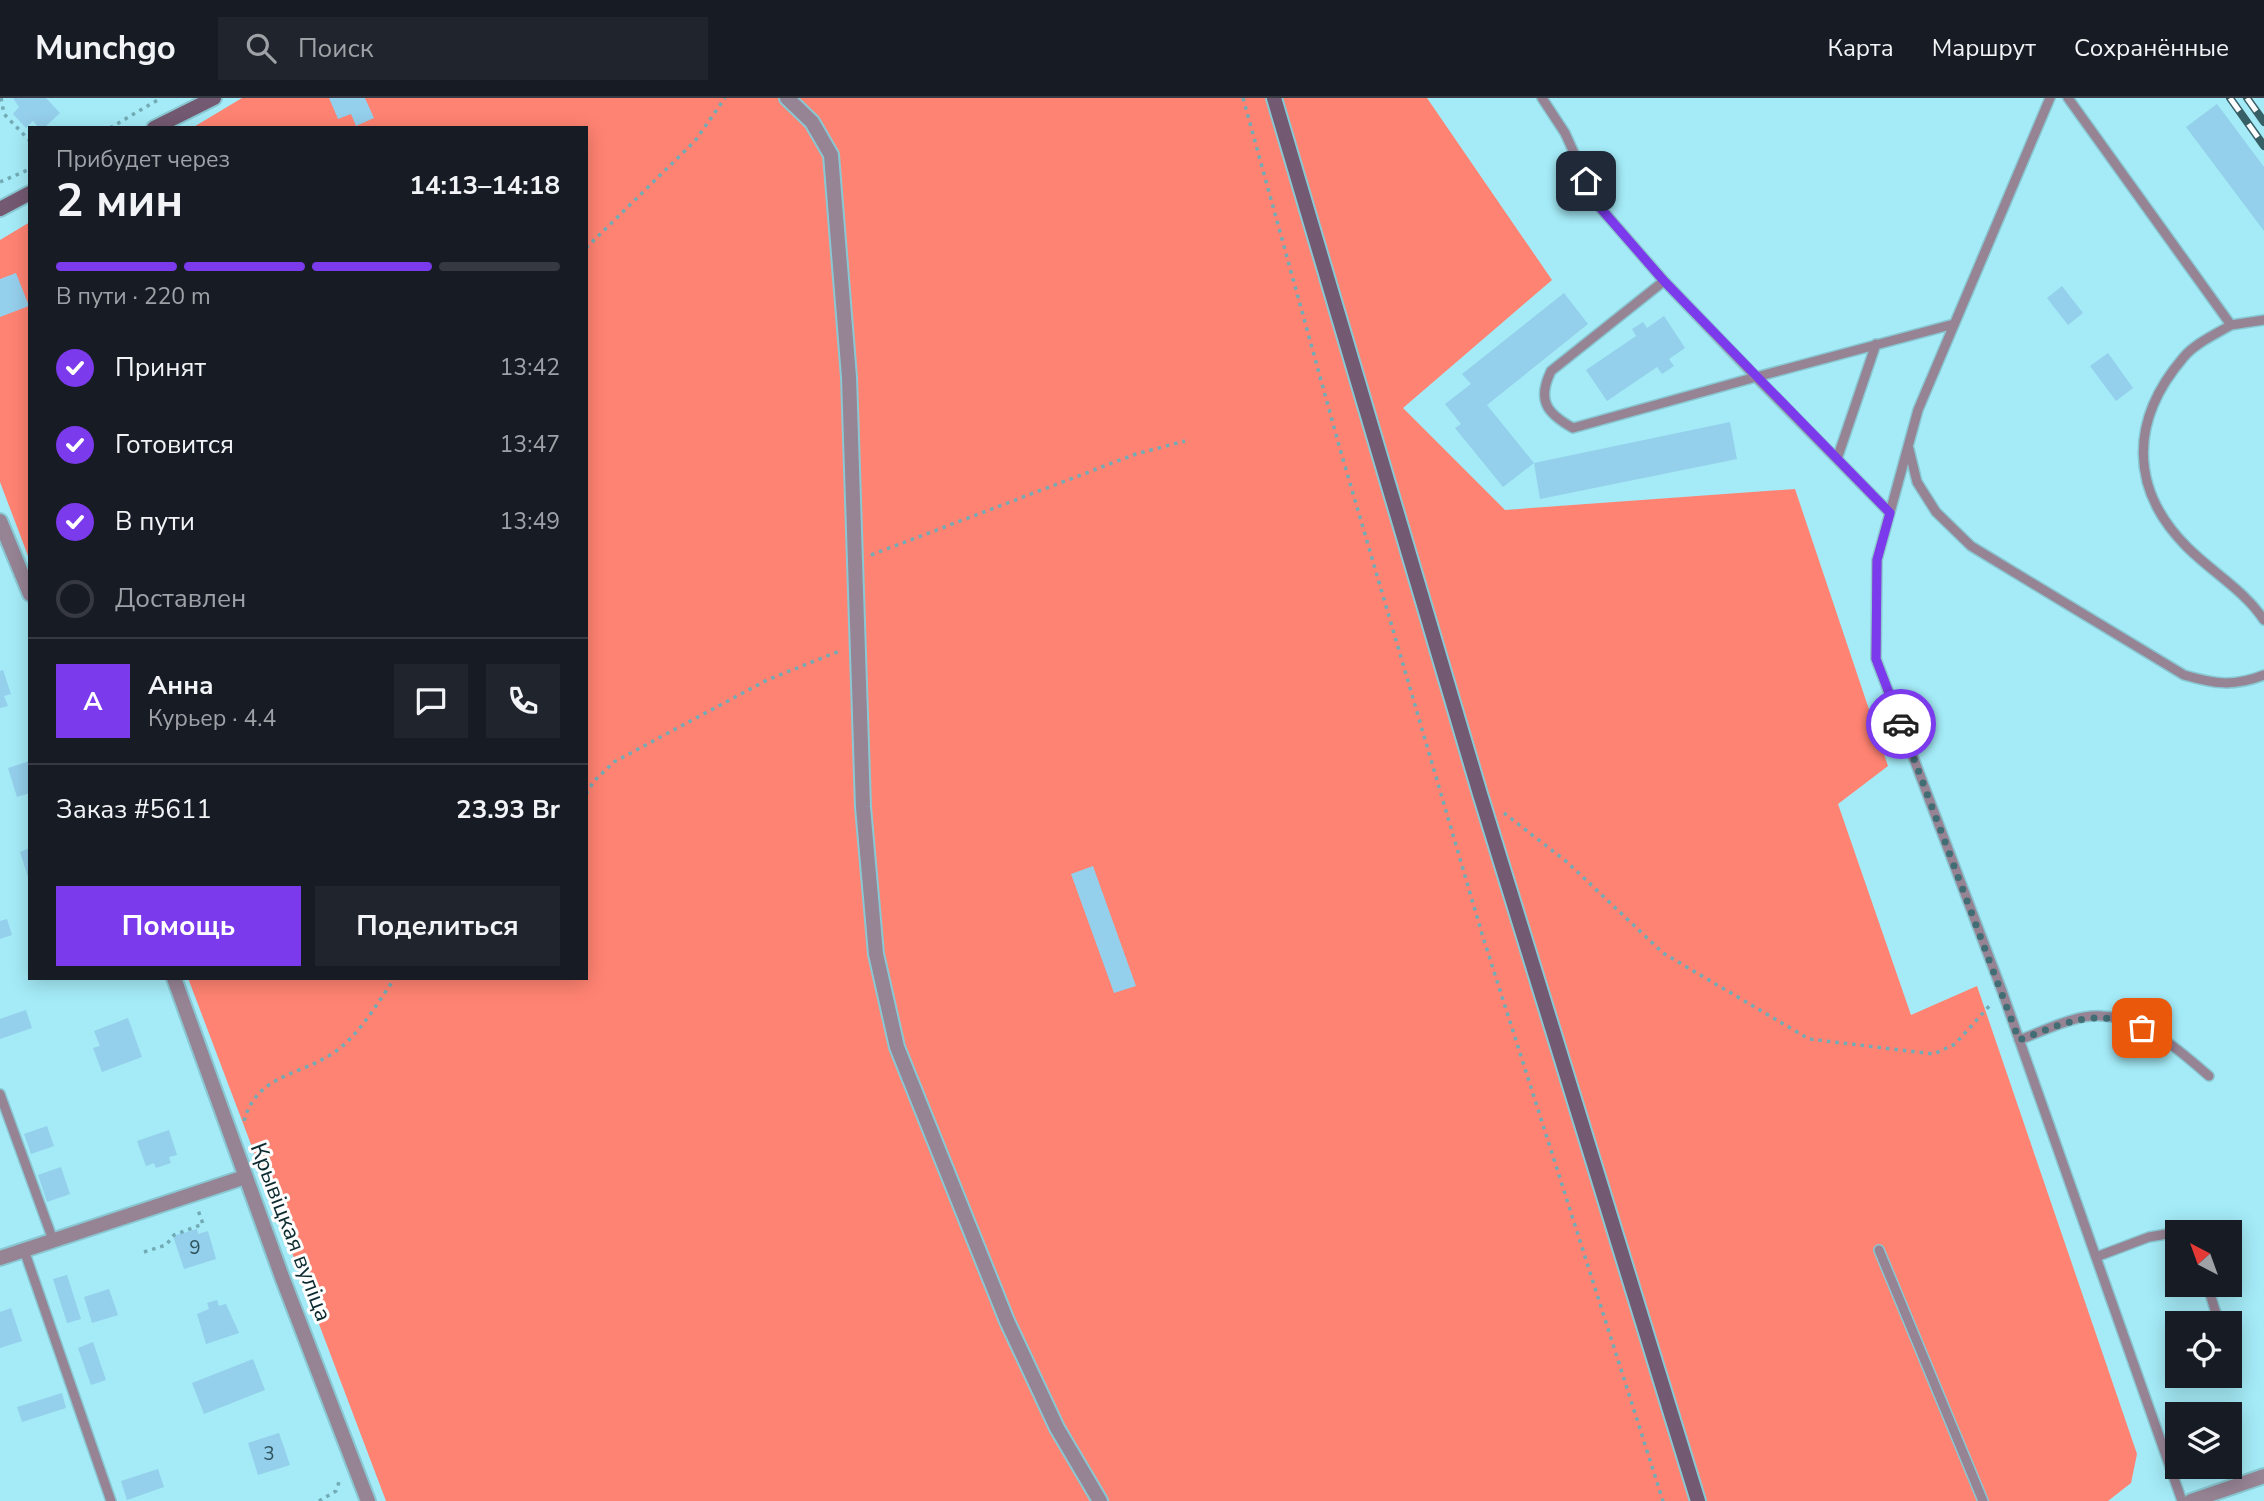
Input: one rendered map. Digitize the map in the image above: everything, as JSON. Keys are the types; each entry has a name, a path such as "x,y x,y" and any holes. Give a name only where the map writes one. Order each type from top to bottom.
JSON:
{"street":[{"path":"158,126 214,98"},
{"path":"787,98 812,122 831,155 849,377 863,807 876,954 897,1047 1007,1321 1057,1429 1100,1501"},
{"path":"1274,98 1480,794 1698,1501"},
{"path":"0,209 28,194"},
{"path":"0,521 28,589"},
{"name":"Крывіцкая вуліца","path":"175,980 245,1177 368,1501"},
{"path":"0,1258 245,1177"},
{"path":"2191,1501 2264,1476"}],"lane":[{"path":"1542,98 1564,133 1597,204 1664,281 1890,513"},
{"path":"2050,98 1918,410 1877,560 1876,659 2002,991 2182,1501"},
{"path":"2068,98 2231,325"},
{"path":"1664,281 1551,371 1543,388 1545,404 1558,420 1573,428 1954,324"},
{"path":"2264,320 2231,325 2184,355 2154,400 2144,434 2146,482 2152,502 2186,545 2245,594 2264,620"},
{"path":"1838,459 1876,344"},
{"path":"1908,446 1917,482 1936,512 1971,546 2184,675 2217,685 2264,676"},
{"path":"2019,1040 2071,1021 2101,1016 2128,1022 2155,1034 2208,1076"},
{"path":"0,1094 53,1240"},
{"path":"2096,1257 2149,1237 2165,1234"},
{"path":"24,1250 111,1501"},
{"path":"1879,1250 1983,1501"}],"path":[{"path":"1,98 4,114 28,139"},
{"path":"113,126 161,98"},
{"path":"588,246 695,141 725,98"},
{"path":"1243,98 1340,449 1482,934 1663,1501"},
{"path":"0,182 28,170"},
{"path":"863,559 1136,454 1185,441"},
{"path":"588,792 614,762 767,680 857,644"},
{"path":"1480,794 1567,862 1663,953 1809,1039 1934,1054 1955,1044 2002,991"},
{"path":"235,1149 247,1109 267,1084 337,1051 356,1032 394,980"},
{"path":"144,1252 166,1245 174,1235 203,1224 196,1203"}],"shaded area":[{"path":"242,98 1427,98 1552,280 1403,408 1505,510 1795,489 1888,766 1838,804 1911,1015 1977,986 2137,1454 2131,1483 2108,1501 386,1501 189,980 588,980 588,126 195,126"},
{"path":"28,223 28,556 0,482 0,240"}],"building":[{"path":"13,98 46,98 60,113 46,126 37,126 33,121 26,128 13,114 19,107"},
{"path":"329,98 365,98 374,118 356,126 351,114 338,119"},
{"path":"2217,104 2264,167 2264,231 2186,127"},
{"path":"16,273 28,306 0,317 0,279"},
{"path":"2062,286 2083,313 2068,325 2047,298"},
{"path":"1564,293 1588,324 1487,405 1534,463 1503,487 1455,428 1461,424 1445,404 1471,384 1462,374"},
{"path":"1664,316 1685,348 1669,359 1674,366 1662,374 1657,367 1607,401 1586,370 1636,336 1632,329 1643,322 1647,328"},
{"path":"2108,353 2133,388 2116,401 2090,366"},
{"path":"1730,422 1737,459 1540,499 1534,463"},
{"path":"3,670 11,694 4,696 8,706 0,708 0,671"},
{"path":"28,762 28,794 17,797 8,768"},
{"path":"28,849 28,877 20,852"},
{"path":"1093,866 1136,986 1114,993 1071,874"},
{"path":"7,919 12,935 0,939 0,921"},
{"path":"26,1010 32,1028 0,1039 0,1019"},
{"path":"128,1018 142,1057 102,1072 93,1048 100,1046 94,1031"},
{"path":"47,1126 54,1146 31,1154 24,1134"},
{"path":"169,1130 177,1155 169,1157 171,1163 156,1168 154,1163 146,1166 137,1141"},
{"path":"61,1167 70,1194 47,1202 38,1175"},
{"path":"197,1229 198,1234 208,1231 216,1259 184,1269 173,1236"},
{"path":"67,1275 81,1319 67,1323 53,1279"},
{"path":"109,1289 118,1315 92,1323 84,1297"},
{"path":"217,1300 219,1306 226,1304 239,1333 206,1344 197,1314 209,1309 207,1303"},
{"path":"11,1308 22,1341 0,1348 0,1312"},
{"path":"93,1342 106,1380 91,1385 78,1348"},
{"path":"253,1359 265,1390 204,1414 192,1383"},
{"path":"62,1393 66,1408 22,1422 17,1407"},
{"path":"279,1433 290,1465 258,1475 248,1443"},
{"path":"158,1469 164,1487 127,1500 121,1481"}],"railway":[{"path":"2230,98 2264,146"},
{"path":"2247,98 2264,122"}],"way so far":[{"path":"1901,724 2019,1040 2071,1021 2101,1016 2142,1028"}],"route":[{"path":"1586,181 1597,204 1664,281 1890,513 1877,560 1876,659 1901,724"}]}
